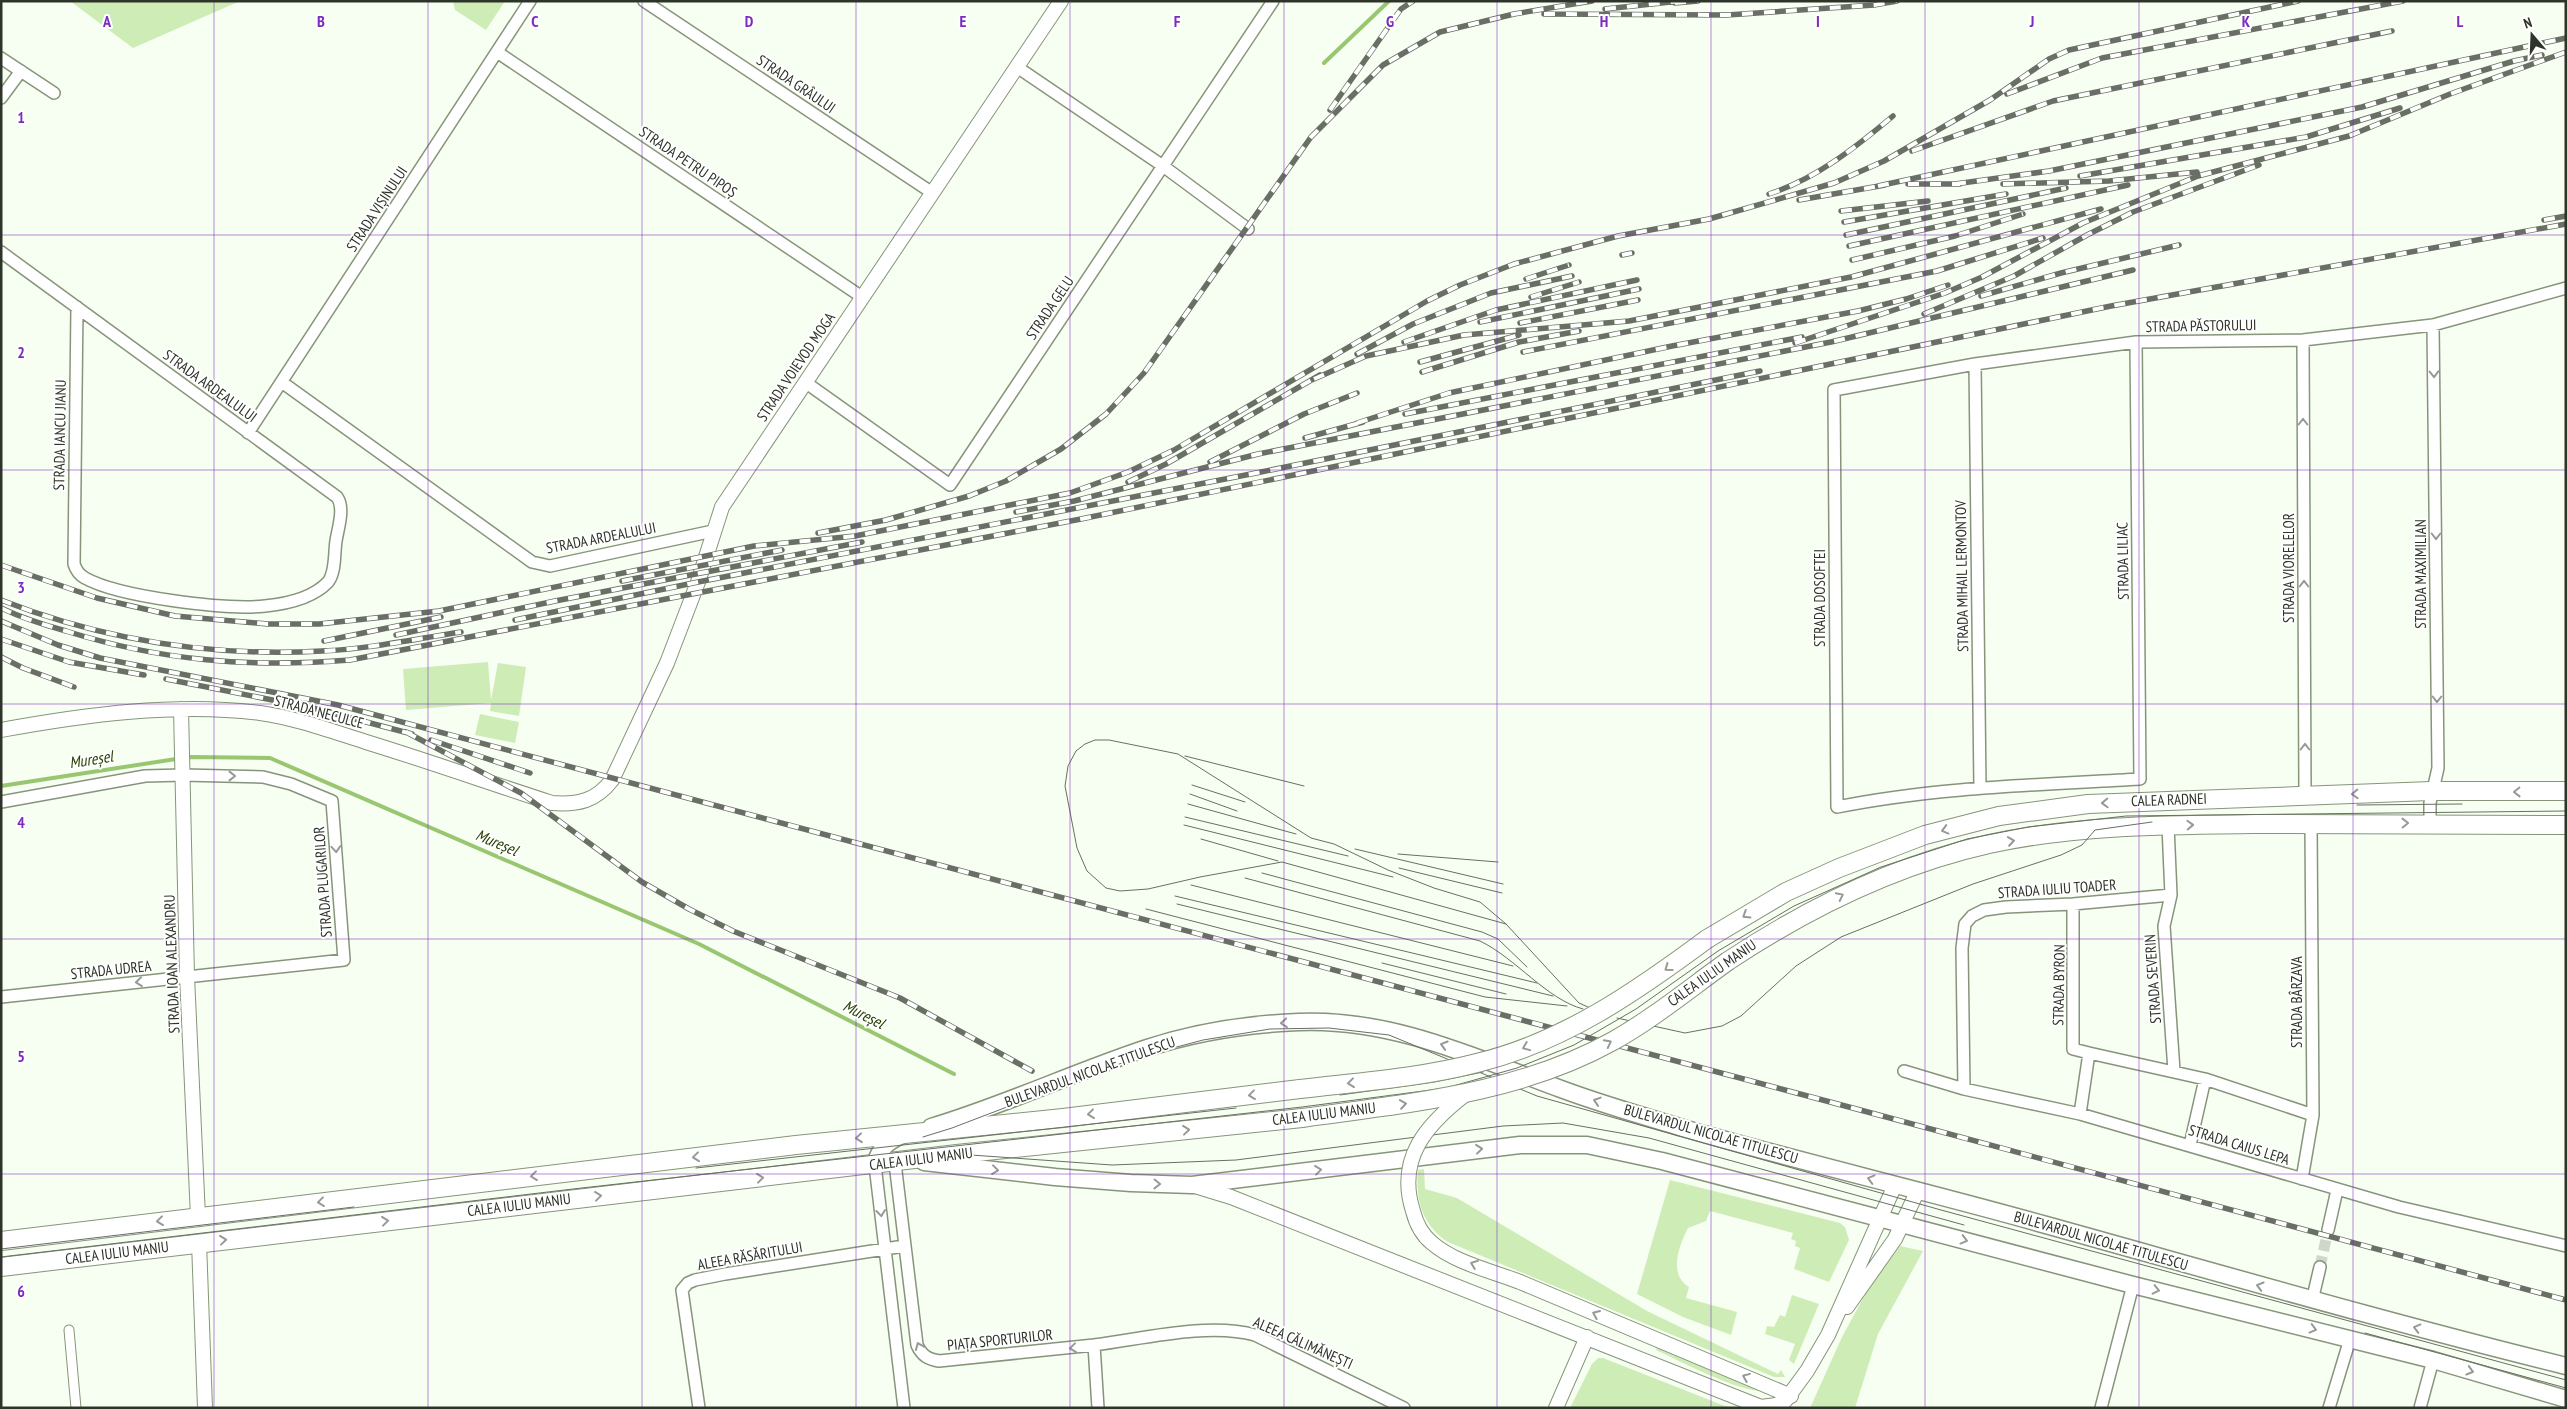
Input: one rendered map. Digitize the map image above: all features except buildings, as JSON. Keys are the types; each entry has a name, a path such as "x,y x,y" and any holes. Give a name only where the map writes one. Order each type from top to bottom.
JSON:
{"main road":[{"name":"CALEA RADNEI","path":"1786,892 1881,850 1925,835 1999,816 2088,804 2431,791 2566,791"},
{"name":"CALEA RADNEI","path":"1797,918 1853,890 1898,872 1989,844 2066,832 2168,826 2430,823 2566,825"},
{"name":"CALEA IULIU MANIU","path":"1,1241 198,1216 1420,1075 1478,1063 1516,1052 1568,1029 1612,1006 1707,940 1786,892"},
{"name":"CALEA IULIU MANIU","path":"1,1267 199,1242 903,1161 1302,1118 1466,1094 1544,1072 1613,1040 1655,1014 1728,961 1797,918"},
{"name":"BULEVARDUL NICOLAE TITULESCU","path":"875,1165 877,1156 884,1146 908,1133 985,1110 1117,1059 1173,1040 1250,1026 1328,1022 1382,1029 1444,1045 1564,1090 1650,1118 1918,1190 2312,1301 2566,1366"},
{"name":"BULEVARDUL NICOLAE TITULESCU","path":"903,1161 1131,1184 1192,1185 1475,1149 1554,1144 1587,1145 1662,1161 2133,1285 2433,1360 2566,1398"}],"street":[{"name":"STRADA VIȘINULUI","path":"248,433 283,383 530,1"},
{"name":"STRADA GRÂULUI","path":"644,1 931,192"},
{"name":"STRADA VOIEVOD MOGA","path":"612,780 667,663 698,582 722,507 931,192 1061,1"},
{"name":"STRADA GELU","path":"804,382 950,485 1273,1"},
{"name":"STRADA PETRU PIPOȘ","path":"497,52 862,297"},
{"path":"1,58 54,93"},
{"path":"1017,67 1163,166 1248,229"},
{"path":"1,98 21,72"},
{"name":"STRADA ARDEALULUI","path":"1,252 340,501 332,574"},
{"name":"STRADA PĂSTORULUI","path":"1834,390 1975,364 2136,342 2303,340 2433,325 2566,288"},
{"name":"STRADA IANCU JIANU","path":"77,307 74,564 84,578 118,589 160,598 230,605 263,606 289,602 322,587 332,574"},
{"name":"STRADA MAXIMILIAN","path":"2430,823 2431,791 2438,768 2433,325"},
{"name":"STRADA VIORELELOR","path":"2303,340 2305,795"},
{"name":"STRADA LILIAC","path":"1980,788 2140,779 2136,342"},
{"name":"STRADA MIHAIL LERMONTOV","path":"1975,364 1980,788"},
{"name":"STRADA ARDEALULUI","path":"283,383 532,562 550,566 713,531"},
{"name":"STRADA DOSOFTEI","path":"1834,390 1836,807 1889,796 1980,788"},
{"name":"STRADA NECULCE","path":"1,730 94,716 181,709 233,710 282,717 474,776 552,803 570,805 590,800 604,790 612,780"},
{"name":"STRADA IOAN ALEXANDRU","path":"181,709 187,976 198,1216"},
{"path":"1,802 146,776 183,775"},
{"name":"STRADA PLUGARILOR","path":"183,775 263,777 306,789 332,801 344,960"},
{"name":"STRADA BÂRZAVA","path":"2302,1179 2312,1115 2311,824"},
{"name":"STRADA SEVERIN","path":"2168,826 2171,895 2164,926 2174,1071"},
{"name":"STRADA IULIU TOADER","path":"1964,1089 1962,948 1965,924 1972,916 1984,910 2171,895"},
{"name":"STRADA BYRON","path":"2074,904 2073,1049 2089,1056"},
{"name":"STRADA UDREA","path":"1,997 344,960"},
{"path":"2080,1114 2089,1056 2174,1071 2205,1079 2312,1115"},
{"name":"STRADA CAIUS LEPA","path":"1904,1071 1964,1089 2080,1114 2337,1190 2566,1246"},
{"path":"2190,1145 2205,1079"},
{"path":"1466,1094 1430,1125 1417,1145 1409,1172 1411,1205 1424,1235 1442,1250 1791,1396"},
{"name":"PIAȚA SPORTURILOR","path":"903,1161 904,1246 917,1345 921,1354 930,1360 939,1361 1094,1345"},
{"path":"875,1165 904,1408"},
{"path":"1828,1335 1895,1184"},
{"path":"1192,1185 1231,1197 1405,1268 1587,1337 1762,1407 1777,1407 1791,1396 1828,1335 1903,1224 1918,1190"},
{"path":"2328,1230 2337,1190"},
{"path":"199,1242 205,1408"},
{"path":"885,1249 904,1246"},
{"name":"ALEEA RĂSĂRITULUI","path":"699,1408 682,1290 685,1286 695,1280 725,1274 885,1249"},
{"path":"2312,1301 2320,1267"},
{"path":"2102,1408 2133,1285"},
{"path":"69,1330 76,1408"},
{"name":"ALEEA CĂLIMĂNEȘTI","path":"1094,1345 1208,1330 1245,1332 1404,1408"},
{"path":"1556,1408 1587,1337"},
{"path":"2329,1408 2350,1339"},
{"path":"1094,1345 1098,1408"},
{"path":"2420,1408 2433,1360"}],"green space":[{"path":"70,1 240,1 133,48"},
{"path":"453,1 505,1 486,30 455,10"},
{"path":"488,662 491,700 498,663 526,667 519,716 490,711 491,703 406,710 403,669"},
{"path":"480,714 519,722 515,743 475,735"},
{"path":"1424,1169 1425,1189 1457,1198 1647,1311 1778,1374 1781,1370 1785,1377 1774,1377 1448,1242 1432,1228 1422,1211 1417,1181 1418,1170"},
{"path":"1670,1180 1840,1223 1845,1227 1849,1240 1829,1282 1794,1269 1800,1248 1795,1246 1796,1241 1791,1239 1793,1233 1710,1211 1706,1221 1688,1228 1681,1243 1677,1267 1679,1275 1689,1287 1686,1298 1737,1312 1731,1335 1683,1317 1637,1294"},
{"path":"1900,1246 1923,1251 1878,1334 1855,1408 1810,1408 1842,1337 1867,1291"},
{"path":"1792,1295 1819,1304 1794,1364 1789,1360 1795,1344 1765,1334 1767,1326 1774,1327 1780,1315 1785,1317"},
{"path":"1658,1346 1765,1391 1726,1382 1656,1350"},
{"path":"1598,1358 1603,1358 1730,1408 1570,1408 1592,1364"}],"waterway":[{"path":"1324,63 1389,1"},
{"name":"Mureșel","path":"1,786 189,757 270,758 699,944 954,1074"}],"tunnel":[{"path":"2320,1267 2328,1230"}],"tram line":[{"path":"1506,924 1282,862 1148,889 1120,891 1106,888 1087,871 1077,848 1065,786 1068,766 1076,751 1085,744 1095,740 1109,740 1178,754 1311,838 1334,844 1388,870 1434,888 1480,902 1506,924 1579,1003 1606,1015"},
{"path":"1185,756 1304,786"},
{"path":"1192,785 1245,802"},
{"path":"1190,794 1237,811"},
{"path":"1188,804 1296,834"},
{"path":"2357,805 2462,804"},
{"path":"1,1257 573,1189 1302,1107 1446,1088 1517,1068 1574,1045 1636,1009 1718,951 1794,906 1881,867 1967,839 2028,827 2126,816 2566,811"},
{"path":"1185,817 1348,856"},
{"path":"1617,1018 1685,1033 1722,1026 1741,1016 1796,966 1841,937 1973,884 2061,855 2082,845 2095,830 2152,822"},
{"path":"1184,825 1393,877"},
{"path":"1201,839 1278,861"},
{"path":"1355,849 1503,884"},
{"path":"1398,854 1498,862"},
{"path":"1399,868 1502,893"},
{"path":"1262,873 1482,932 1498,939 1527,967"},
{"path":"1245,878 1480,941 1494,949 1556,997 1583,1009"},
{"path":"1191,885 1513,966"},
{"path":"1175,896 1537,983"},
{"path":"1177,904 1553,996"},
{"path":"1146,909 1485,997 1567,1006"},
{"path":"1382,963 1506,994"},
{"path":"923,1137 952,1128 1135,1058 1203,1040 1270,1029 1329,1028 1389,1035 1537,1096 1941,1210 2566,1380"},
{"path":"1340,1095 1434,1082 1483,1072"},
{"path":"696,1168 1236,1108"},
{"path":"949,1150 957,1154 1112,1165 1236,1160 1503,1126 1563,1123 1649,1138 1964,1225"},
{"path":"1,1249 354,1207"},
{"path":"2365,1333 2566,1388"}],"railway":[{"path":"1330,110 1401,9 1413,1"},
{"path":"818,533 886,520 969,496 1006,481 1061,449 1106,414 1144,373 1311,137 1383,65 1440,32 1514,14 1592,1"},
{"path":"1605,9 1680,1"},
{"path":"1675,3 1698,1"},
{"path":"1544,14 1727,15 1874,5 1897,1"},
{"path":"1,565 97,598 175,616 268,624 319,624 439,611 754,546 855,536 1070,493 1128,472 1174,450 1427,301 1460,285 1514,264 1618,236 1709,219 1834,183 1884,161 1990,100 2049,59 2069,50 2298,1"},
{"path":"2007,94 2102,58 2403,1"},
{"path":"1912,151 2053,101 2392,31"},
{"path":"1878,186 2566,38"},
{"path":"1795,343 1945,293 1982,277 2083,223 2198,176 2349,136 2450,94 2566,52"},
{"path":"1955,184 2049,171 2362,107 2514,61 2542,55"},
{"path":"2080,176 2306,137 2400,108"},
{"path":"1769,194 1803,180 1835,161 1893,116"},
{"path":"1924,314 2014,276 2087,235 2133,212 2259,165"},
{"path":"2003,184 2109,181 2197,172"},
{"path":"1908,184 1960,184"},
{"path":"1799,200 1885,185"},
{"path":"1849,246 2128,185"},
{"path":"1846,235 2066,188"},
{"path":"1844,222 2006,194"},
{"path":"1841,211 1928,201"},
{"path":"1314,379 1366,356 1464,335 1629,321 1851,277 2101,209"},
{"path":"1852,260 1955,236 2023,214"},
{"path":"2544,220 2566,216"},
{"path":"1,608 41,624 101,641 172,655 207,660 277,663 350,660 1081,519 2111,306 2566,224"},
{"path":"1523,352 1937,271 2043,238"},
{"path":"1981,296 2061,273 2179,245"},
{"path":"1622,255 1632,253"},
{"path":"1526,279 1569,265"},
{"path":"1016,512 1074,501 1258,454 1831,342 2133,270"},
{"path":"1357,354 1413,324 1491,293 1572,276"},
{"path":"1404,342 1496,310 1637,280"},
{"path":"1531,297 1579,282"},
{"path":"1357,423 1449,393 1672,346 1858,311 1906,299 1948,285"},
{"path":"1480,322 1639,289"},
{"path":"1520,323 1638,300"},
{"path":"1422,372 1519,342 1579,331"},
{"path":"1420,362 1519,335"},
{"path":"1405,414 1802,337"},
{"path":"515,620 1760,371"},
{"path":"1128,482 1166,464 1320,375"},
{"path":"1210,462 1304,414 1357,393"},
{"path":"1305,438 1363,422"},
{"path":"396,635 555,601 862,542"},
{"path":"622,581 782,550"},
{"path":"1,600 79,626 119,635 159,643 240,651 340,650 461,632"},
{"path":"324,641 441,617"},
{"path":"1,621 58,645 100,658 338,705 2566,1300"},
{"path":"1,639 69,662 144,675"},
{"path":"1,657 23,668 74,687"},
{"path":"166,679 313,708 412,734"},
{"path":"406,732 521,793 642,882 689,909 733,931 900,998 1032,1071"},
{"path":"431,740 530,773"}]}
